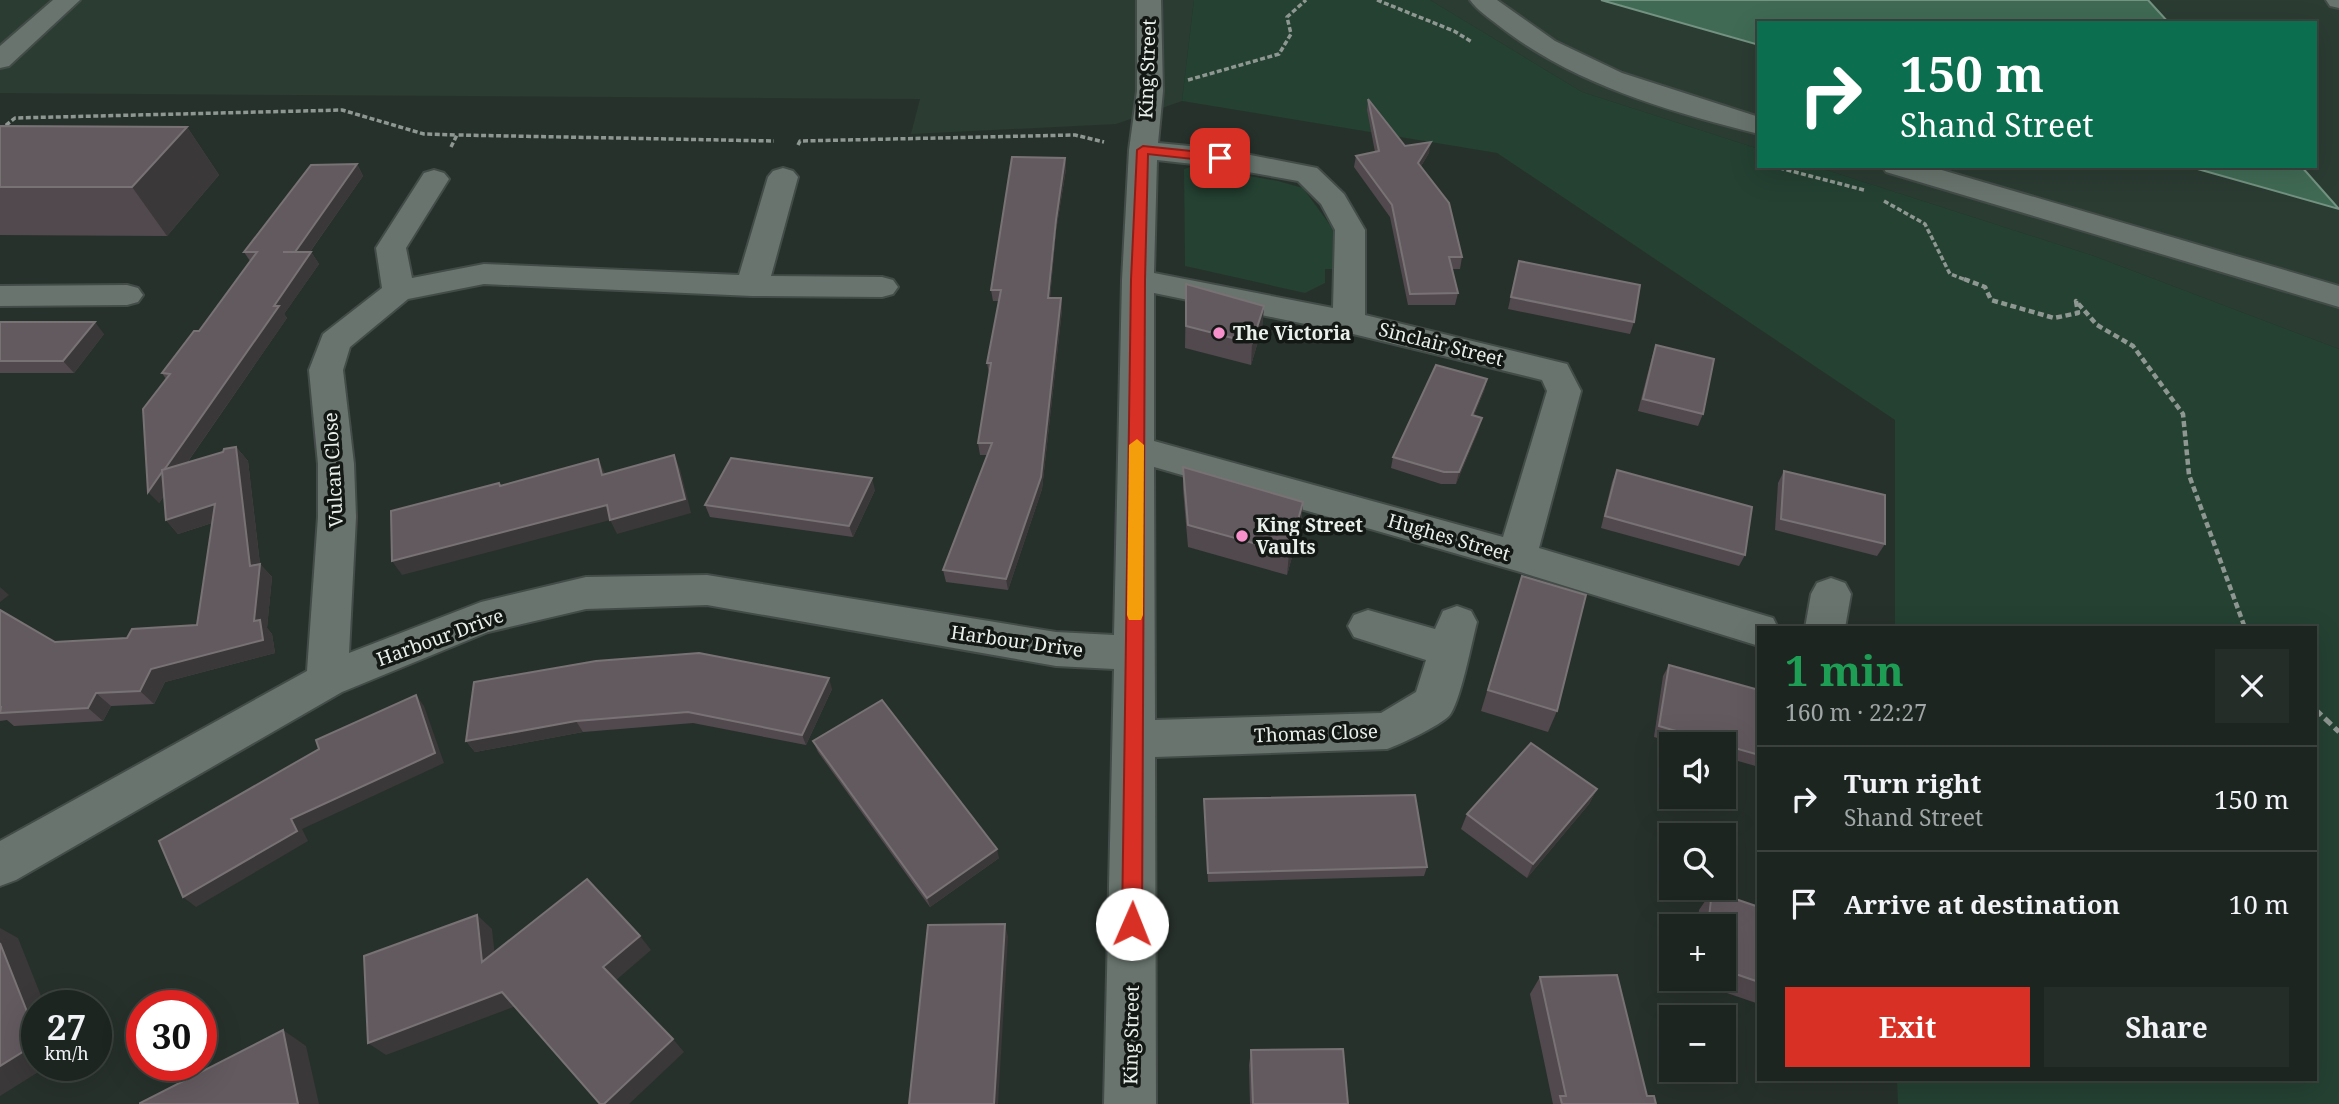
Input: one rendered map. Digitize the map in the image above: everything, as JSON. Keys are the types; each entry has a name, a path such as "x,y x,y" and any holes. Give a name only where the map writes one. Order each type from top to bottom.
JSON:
{"street":[{"path":"0,60 68,0"},
{"name":"King Street","path":"1130,1104 1138,280 1143,150 1150,91 1149,0"},
{"path":"1482,0 1530,36 1581,66 1635,90 1757,125"},
{"path":"1143,150 1220,158 1307,174 1334,200 1350,230 1349,322"},
{"path":"1903,168 2339,296"},
{"path":"752,286 783,177"},
{"path":"398,291 391,248 434,179"},
{"name":"Vulcan Close","path":"327,680 337,517 337,464 326,370 335,342 398,291 484,274 752,286 882,287"},
{"name":"Sinclair Street","path":"1138,280 1349,322 1555,372 1564,391 1517,556"},
{"path":"0,296 128,295"},
{"name":"Hughes Street","path":"1137,449 1517,556 1757,629"},
{"name":"Harbour Drive","path":"0,865 327,680 481,618 586,593 707,590 1056,649 1135,653"},
{"name":"Thomas Close","path":"1135,739 1387,731 1434,703 1453,636 1368,626"}],"path":[{"path":"1150,91 1279,54 1291,34 1287,17 1306,0"},
{"path":"0,130 15,118 342,110 424,134 786,141"},
{"path":"434,179 457,135"},
{"path":"783,177 800,141 1075,135 1143,150"},
{"path":"1780,168 1859,187 1870,193"},
{"path":"1881,200 1925,224 1951,274 1985,287 1992,300 2054,318 2078,313 2076,300 2097,325 2133,345 2183,414 2189,475 2244,626"},
{"path":"2317,711 2339,732"}],"shaded area":[{"path":"0,0 1194,0 1182,101 1116,124 911,134 920,99 0,93"},
{"path":"1194,0 1430,0 1582,92 1757,148 1757,168 1820,168 2091,255 2339,349 2339,1104 1898,1104 1897,1081 2317,1081 2317,626 1895,626 1895,420 1497,153 1182,101"},
{"path":"1430,0 2339,0 2339,349 2091,255 1820,168 2317,168 2317,21 1757,21 1757,148 1582,92"},
{"path":"1601,0 2148,0 2167,21 1757,21 1757,44"},
{"path":"1193,166 1303,188 1333,229 1337,269 1325,269 1325,283 1305,293 1185,266 1184,169"},
{"path":"2194,168 2303,168 2339,209"}],"building":[{"path":"1368,99 1405,146 1431,142 1418,163 1449,203 1462,257 1449,257 1458,293 1410,294 1392,205 1356,156 1379,151"},
{"path":"0,126 187,127 132,187 0,187"},
{"path":"1012,157 1065,158 1048,298 1061,298 1041,477 1006,579 943,570 992,443 978,443 991,363 987,363 1001,290 991,290"},
{"path":"357,164 295,252 311,252 274,306 279,306 148,492 143,409 170,374 162,373 194,331 199,331 257,252 244,252 311,165"},
{"path":"1519,261 1640,285 1634,322 1511,297"},
{"path":"1186,284 1264,306 1252,343 1186,326"},
{"path":"0,322 95,322 63,361 0,361"},
{"path":"1656,345 1714,359 1703,414 1643,399"},
{"path":"1436,365 1487,379 1472,415 1482,418 1459,472 1444,472 1393,457"},
{"path":"236,447 250,566 260,564 254,621 260,620 263,640 151,669 140,691 96,693 88,708 0,713 0,610 55,642 127,638 132,629 197,625 215,504 166,520 162,470"},
{"path":"674,455 685,499 610,520 607,505 392,561 391,511 499,483 500,486 598,459 602,475"},
{"path":"731,458 872,478 849,526 705,505"},
{"path":"1183,467 1303,502 1289,553 1188,525"},
{"path":"1617,470 1752,507 1745,555 1605,516"},
{"path":"1784,471 1885,495 1885,544 1781,519"},
{"path":"1522,576 1586,595 1557,711 1488,690"},
{"path":"699,653 829,678 802,735 688,712 576,721 466,741 474,682 596,661"},
{"path":"1669,665 1757,689 1757,754 1736,748 1736,732 1679,732 1659,726"},
{"path":"416,695 435,753 291,819 297,831 183,897 159,841 319,749 316,740"},
{"path":"882,700 997,849 927,898 813,741"},
{"path":"1531,743 1597,789 1533,864 1467,814"},
{"path":"1415,795 1427,867 1208,873 1204,799"},
{"path":"587,879 640,936 603,967 673,1039 604,1104 600,1104 502,992 368,1043 364,956 477,915 482,962"},
{"path":"1736,899 1757,906 1757,981 1736,974 1736,914 1709,914 1711,900"},
{"path":"1005,924 994,1104 909,1104 928,925"},
{"path":"0,943 21,996 21,1053 0,1066"},
{"path":"1617,975 1647,1096 1654,1096 1656,1104 1562,1104 1560,1096 1566,1096 1540,977"},
{"path":"283,1030 298,1104 140,1104 183,1081 217,1081 217,1064"},
{"path":"1343,1049 1348,1104 1253,1104 1251,1050"}],"slow traffic":[{"path":"1135,615 1137,445"}],"place":[{"name":"The Victoria","path":"1219,333"},
{"name":"King Street Vaults","path":"1242,536"}],"route":[{"path":"1132,924 1138,280 1143,150 1220,158"}]}
